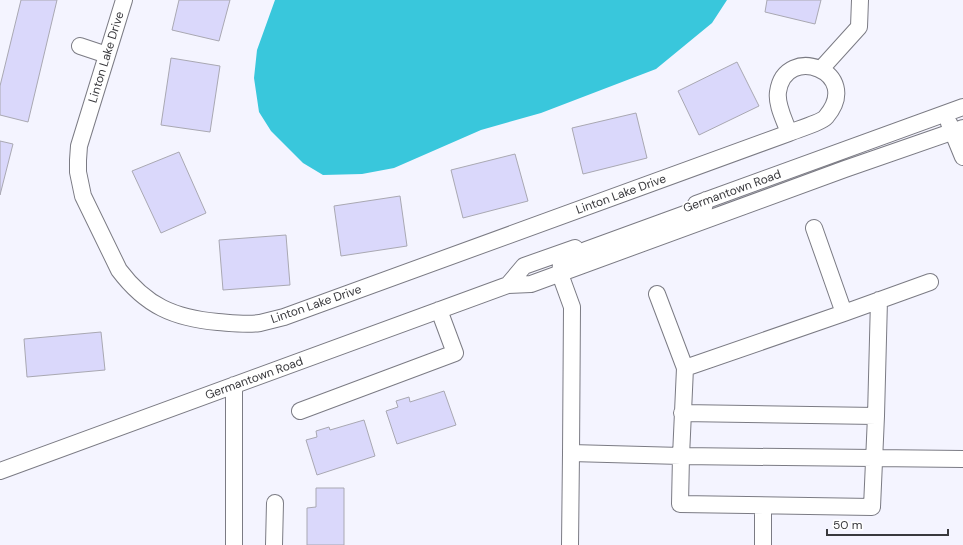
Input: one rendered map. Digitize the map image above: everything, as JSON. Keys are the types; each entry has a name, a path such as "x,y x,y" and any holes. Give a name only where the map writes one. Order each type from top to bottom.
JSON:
{"street":[{"name":"Linton Lake Drive","path":"124,0 79,146 78,172 83,196 119,270 135,289 145,298 166,311 203,320 247,324 260,323 284,317 789,133 825,118 836,99 835,88 830,77 821,69"},
{"path":"789,133 779,105 777,93 781,82 788,72 798,67 810,66 821,69 859,27 860,0"},
{"path":"80,46 107,55"},
{"name":"Germantown Road","path":"508,285 524,266 963,107"},
{"path":"963,113 952,118 949,123 958,130 963,157"},
{"name":"Germantown Road","path":"0,471 508,285 531,284 844,169 958,130"},
{"path":"570,545 572,308 560,274 561,264 568,258 593,247 704,207 706,200"},
{"path":"814,228 844,313"},
{"path":"684,368 930,282"},
{"path":"657,294 684,368 680,456 680,504 872,507 879,300"},
{"path":"300,411 456,353 439,310"},
{"path":"234,385 234,545"},
{"path":"682,413 876,416"},
{"path":"571,453 680,456 963,459"},
{"path":"274,545 275,503"},
{"path":"762,506 763,545"}],"water":[{"path":"275,0 727,0 712,23 656,69 541,113 481,130 394,168 362,174 323,175 303,163 271,131 259,112 254,78 257,50"}],"building":[{"path":"21,0 57,0 28,122 0,115 0,86"},
{"path":"179,0 230,0 219,41 172,30"},
{"path":"767,0 821,0 815,24 765,12"},
{"path":"171,58 220,66 210,132 161,125"},
{"path":"737,62 759,106 699,135 678,91"},
{"path":"636,113 647,158 583,174 572,128"},
{"path":"0,141 13,144 0,195"},
{"path":"179,152 206,213 161,233 132,171"},
{"path":"515,154 528,201 463,218 451,170"},
{"path":"400,196 407,246 341,256 334,206"},
{"path":"286,235 290,285 223,290 219,240"},
{"path":"101,332 105,370 27,377 24,339"},
{"path":"444,391 456,425 397,444 386,411 398,407 396,401 409,397 410,402"},
{"path":"364,420 375,456 317,475 306,440 317,437 316,431 329,427 330,430"},
{"path":"316,488 344,488 344,545 307,545 307,508 316,507"}]}
